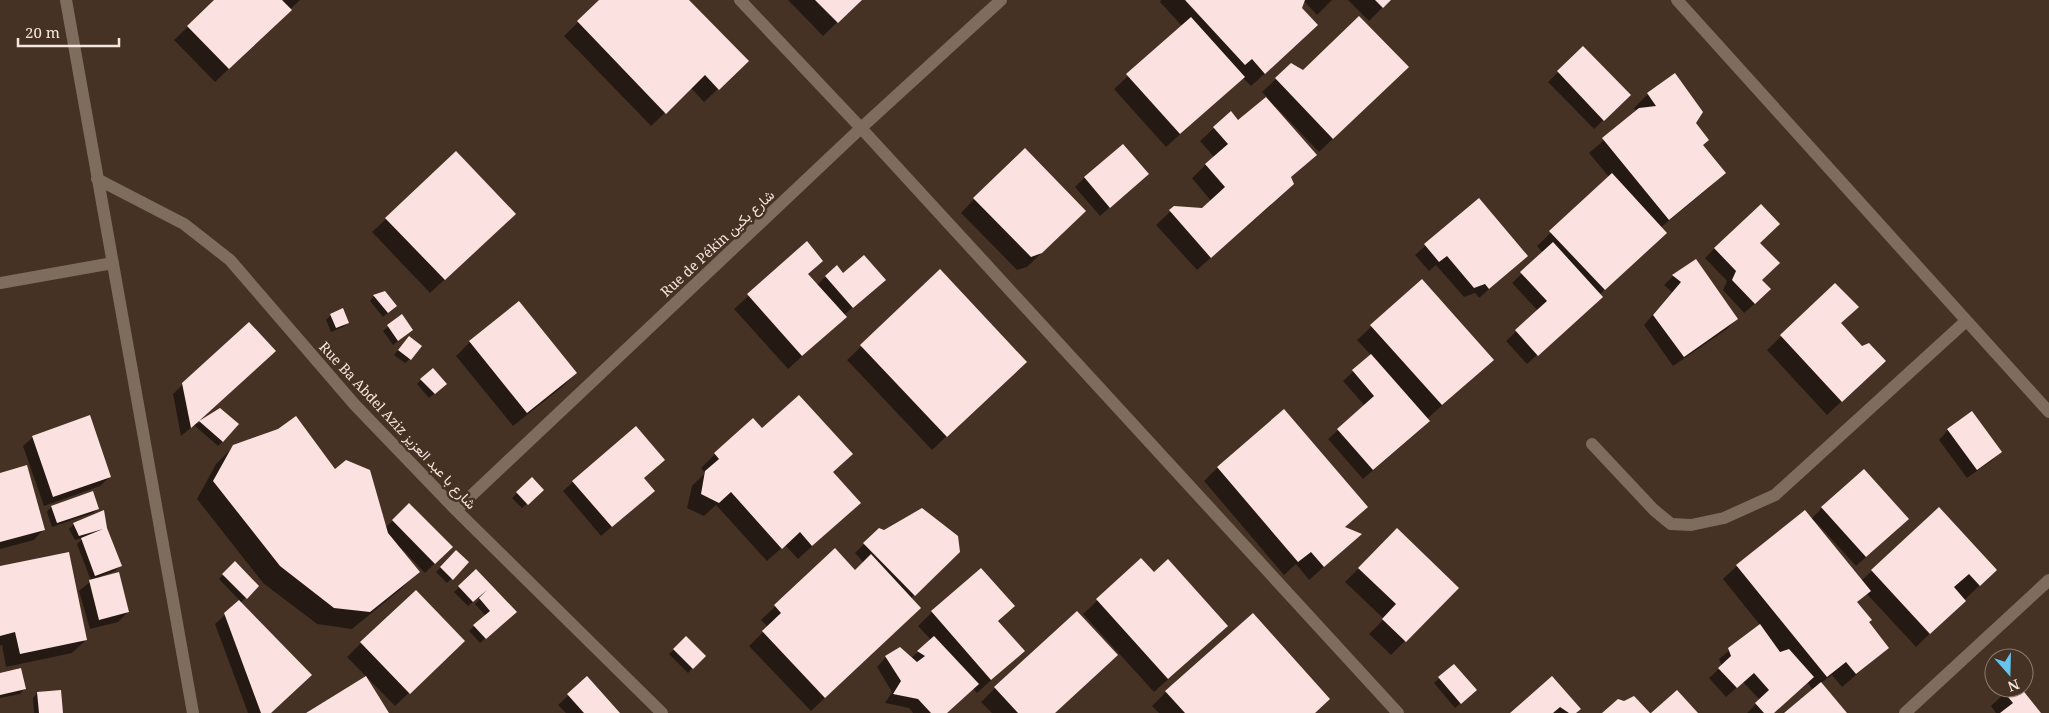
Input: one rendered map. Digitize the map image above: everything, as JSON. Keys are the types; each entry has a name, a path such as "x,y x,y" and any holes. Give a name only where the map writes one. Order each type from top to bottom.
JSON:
{"street":[{"path":"66,0 193,713"},
{"path":"740,0 861,128 1398,713"},
{"name":"Rue de Pékin شارع بكين","path":"456,510 861,128 1001,0"},
{"path":"1677,0 2049,412"},
{"name":"Rue Ba Abdel Aziz شارع با عبد العزيز","path":"97,179 184,224 230,260 355,405 456,510 662,713"},
{"path":"0,283 113,263"},
{"path":"1592,444 1654,510 1671,524 1691,525 1724,518 1775,494 1966,321"},
{"path":"1905,713 2049,580"}],"building":[{"path":"214,0 282,0 292,10 229,69 187,26"},
{"path":"599,0 689,0 749,61 719,90 705,75 666,114 577,21"},
{"path":"815,0 862,0 838,23"},
{"path":"1185,0 1305,0 1302,8 1318,25 1265,74 1252,59 1245,65"},
{"path":"1375,0 1391,0 1383,8"},
{"path":"1359,16 1409,67 1333,139 1275,78 1291,63 1303,70"},
{"path":"1191,17 1245,77 1180,134 1126,74"},
{"path":"1583,46 1631,95 1604,121 1557,71"},
{"path":"1675,73 1703,112 1696,123 1709,140 1703,145 1726,173 1669,220 1602,138 1639,108 1656,106 1647,93"},
{"path":"1266,97 1317,155 1291,177 1294,184 1211,258 1169,210 1174,206 1202,208 1225,187 1205,164 1228,144 1213,127 1231,111 1238,120"},
{"path":"1123,144 1149,174 1110,208 1084,177"},
{"path":"1025,148 1086,211 1042,253 1031,257 973,198"},
{"path":"456,151 516,214 445,280 385,218"},
{"path":"1612,173 1667,233 1605,290 1549,231"},
{"path":"1479,198 1528,256 1489,289 1485,284 1474,288 1447,256 1439,262 1424,244"},
{"path":"1761,204 1780,224 1760,243 1780,263 1762,280 1771,289 1755,304 1732,280 1736,271 1714,248"},
{"path":"807,241 823,261 808,274 847,317 802,356 747,294"},
{"path":"1553,242 1603,297 1538,356 1515,330 1547,301 1520,272"},
{"path":"864,255 886,280 853,308 825,276 837,265 843,273"},
{"path":"1696,259 1738,319 1684,357 1653,315 1681,282 1672,275"},
{"path":"940,269 1027,362 947,437 860,345"},
{"path":"1422,279 1494,360 1442,405 1370,325"},
{"path":"1835,283 1859,307 1841,323 1862,346 1869,343 1886,361 1842,402 1780,335"},
{"path":"385,291 397,306 388,313 373,295"},
{"path":"519,301 577,373 527,413 469,341"},
{"path":"343,308 349,323 336,328 330,314"},
{"path":"402,314 413,330 398,341 387,325"},
{"path":"249,322 276,351 191,428 182,383"},
{"path":"409,336 422,346 411,360 398,350"},
{"path":"1371,354 1430,421 1373,470 1337,429 1374,396 1352,370"},
{"path":"433,368 447,384 435,394 420,379"},
{"path":"799,395 853,454 833,472 861,503 812,546 800,532 782,549 731,492 719,503 701,494 705,471 719,459 714,453 753,418 762,428"},
{"path":"220,408 239,424 223,442 199,421"},
{"path":"1284,409 1368,507 1345,527 1362,534 1324,567 1311,552 1298,562 1217,467"},
{"path":"1972,411 2002,452 1977,470 1947,429"},
{"path":"90,415 111,477 53,497 32,436"},
{"path":"296,416 335,469 346,460 370,470 388,533 420,572 370,612 334,608 280,566 213,481 233,445 278,429"},
{"path":"636,426 665,460 644,478 655,491 612,527 572,481"},
{"path":"27,465 45,530 0,542 0,473"},
{"path":"1864,469 1909,519 1866,557 1821,507"},
{"path":"532,477 544,490 528,505 516,492"},
{"path":"93,491 99,509 57,523 51,506"},
{"path":"409,503 453,547 435,564 392,520"},
{"path":"1939,507 1997,570 1980,586 1969,574 1954,587 1966,601 1930,634 1871,570"},
{"path":"922,508 958,536 960,552 915,596 863,543 879,528 884,530"},
{"path":"104,510 107,528 122,566 95,576 81,538 103,529 79,536 73,523"},
{"path":"1805,510 1871,591 1857,602 1872,620 1869,622 1889,648 1856,674 1846,662 1827,677 1736,565"},
{"path":"1397,528 1459,588 1406,642 1382,619 1396,604 1358,568"},
{"path":"835,548 855,570 871,554 921,608 825,698 762,631 781,613 774,605"},
{"path":"456,550 469,562 453,580 440,567"},
{"path":"69,552 87,640 20,654 15,632 0,636 0,566"},
{"path":"1141,558 1154,572 1168,559 1228,626 1168,679 1096,599"},
{"path":"235,561 259,586 247,599 222,574"},
{"path":"981,568 1015,606 998,621 1025,651 991,680 931,611"},
{"path":"476,569 517,612 486,639 473,625 490,611 479,598 487,590 473,602 458,586"},
{"path":"119,572 129,612 99,620 89,580"},
{"path":"416,590 465,641 410,694 360,642"},
{"path":"239,600 312,675 271,713 261,713 224,613"},
{"path":"1077,611 1118,655 1055,713 1018,713 994,687"},
{"path":"1253,613 1330,699 1315,713 1185,713 1165,691"},
{"path":"1760,624 1780,652 1789,649 1814,677 1774,713 1764,713 1755,703 1769,690 1754,673 1737,688 1718,668 1731,656 1728,648"},
{"path":"686,636 706,656 693,669 673,649"},
{"path":"934,636 979,684 947,713 931,713 918,699 893,694 901,681 885,656 900,647 917,662 925,656 917,651"},
{"path":"1454,664 1477,690 1461,704 1438,677"},
{"path":"21,668 26,689 0,695 0,673"},
{"path":"366,676 389,713 306,713"},
{"path":"587,676 620,713 584,713 567,694"},
{"path":"1552,676 1581,709 1576,713 1569,713 1560,707 1553,713 1510,713"},
{"path":"1821,682 1847,713 1784,713"},
{"path":"61,690 63,713 39,713 37,692"},
{"path":"1677,690 1698,713 1651,713"},
{"path":"1634,696 1650,713 1602,713 1618,699 1624,701"},
{"path":"2009,698 2029,698 2041,713 2000,713 2013,703"}]}
